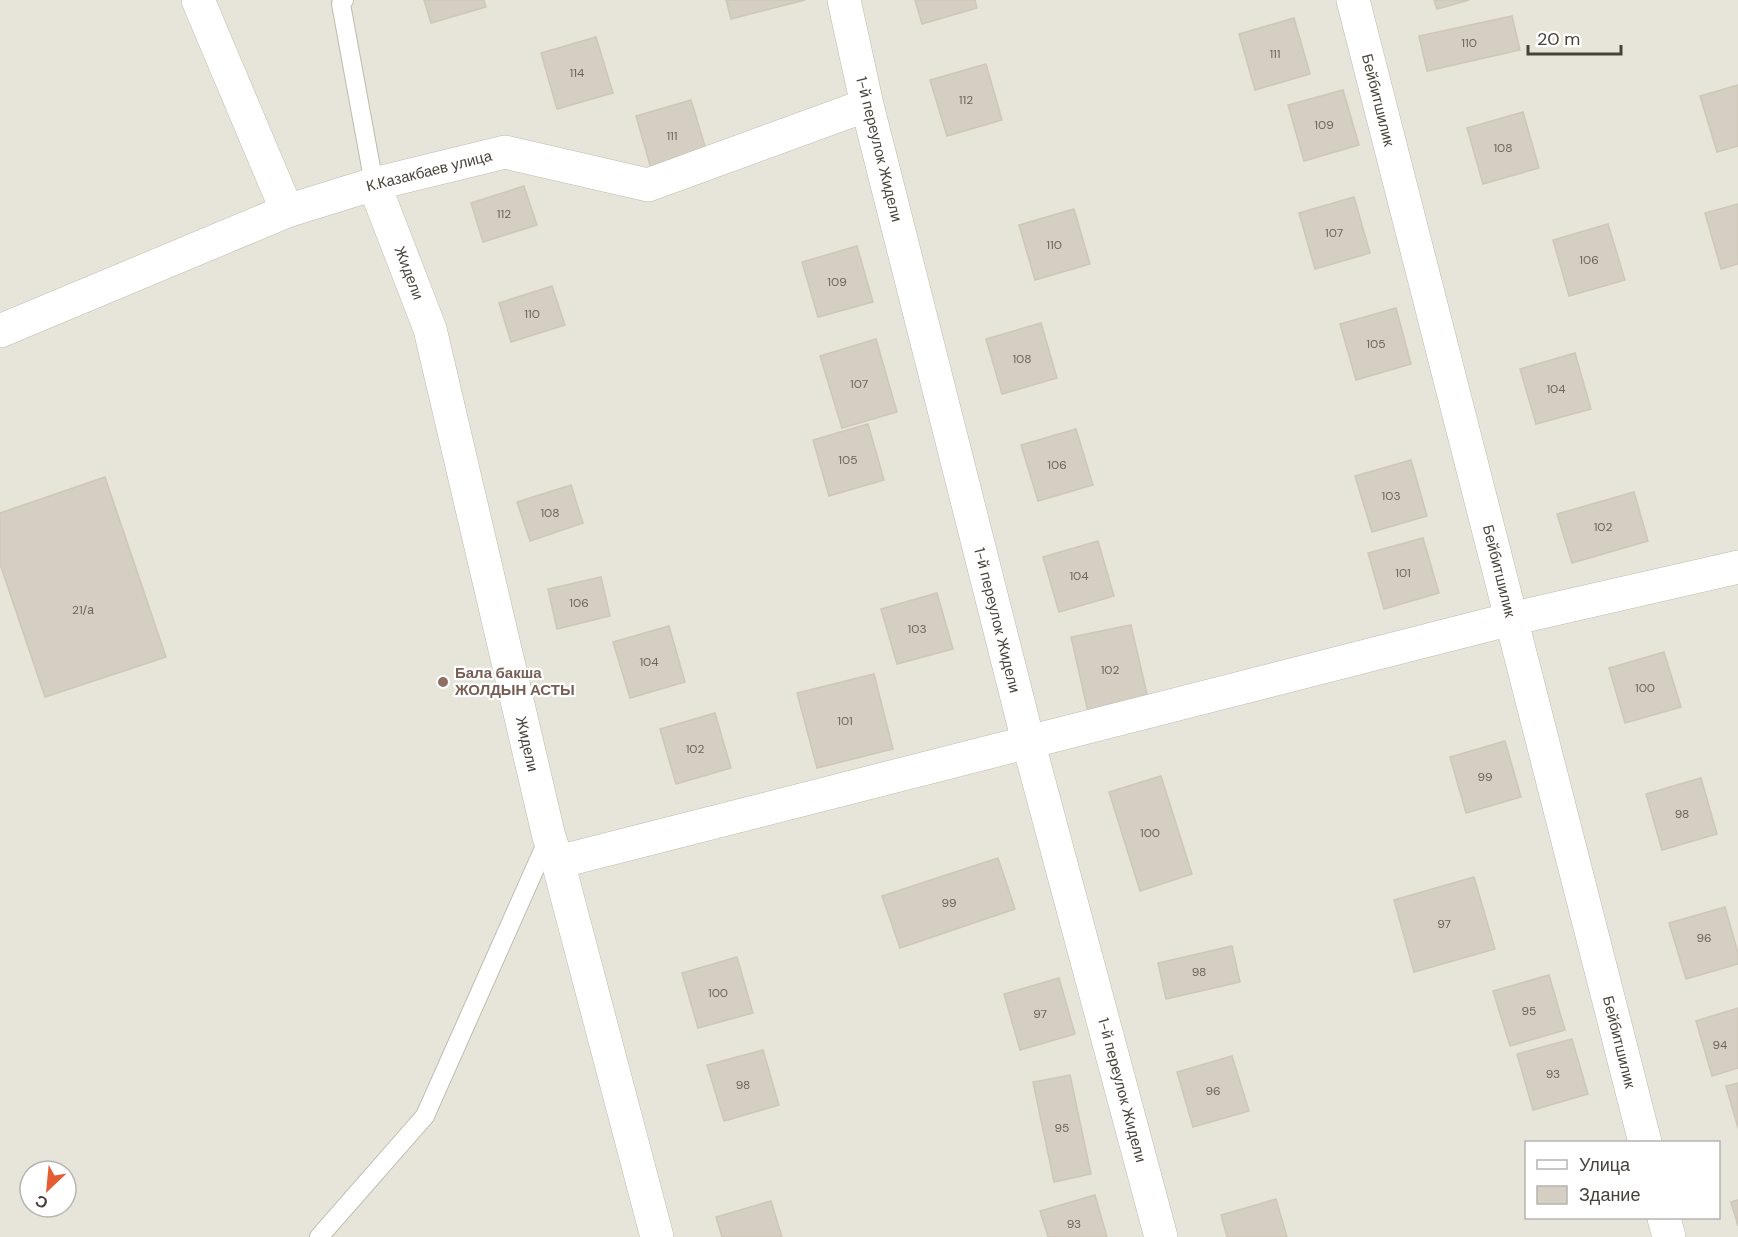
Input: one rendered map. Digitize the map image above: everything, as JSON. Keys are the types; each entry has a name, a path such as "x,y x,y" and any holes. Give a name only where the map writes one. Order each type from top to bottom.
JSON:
{"street":[{"path":"198,0 287,211"},
{"name":"1-й переулок Жидели","path":"844,0 867,105 1028,741 1161,1237"},
{"name":"Бейбитшилик","path":"1353,0 1644,1141"},
{"name":"К.Казакбаев улица","path":"0,331 287,211 375,184 505,152 648,185 867,105"},
{"name":"Жидели","path":"375,184 430,329 553,849 657,1237"},
{"path":"553,849 1028,741 1511,619 1738,567"},
{"path":"1664,1219 1669,1237"}],"lane":[{"path":"344,0 341,4 375,184"},
{"path":"319,1237 425,1116 553,849"}],"shaded area":[{"path":"0,0 1738,0 1738,1237 0,1237"}],"building":[{"path":"424,0 484,0 486,7 431,23"},
{"path":"726,0 805,0 731,19"},
{"path":"915,0 975,0 977,8 922,24"},
{"path":"1434,0 1469,0 1437,9"},
{"path":"1512,16 1520,50 1427,71 1419,36"},
{"path":"1294,18 1310,74 1255,90 1239,34"},
{"path":"596,37 613,93 557,109 541,53"},
{"path":"986,64 1002,120 947,136 930,80"},
{"path":"1738,85 1738,146 1717,152 1700,96"},
{"path":"1343,90 1359,145 1304,161 1288,105"},
{"path":"691,100 708,156 652,172 636,116"},
{"path":"1523,112 1539,168 1483,184 1467,128"},
{"path":"524,186 537,225 483,242 471,203"},
{"path":"1354,197 1370,253 1315,269 1299,213"},
{"path":"1738,204 1738,264 1721,269 1705,213"},
{"path":"1074,209 1090,264 1035,280 1019,225"},
{"path":"1608,224 1625,280 1569,296 1553,240"},
{"path":"857,246 873,302 818,317 802,262"},
{"path":"552,286 565,325 511,342 499,303"},
{"path":"1396,308 1411,364 1356,380 1340,324"},
{"path":"1041,323 1057,378 1002,394 986,339"},
{"path":"876,339 897,412 842,428 820,356"},
{"path":"1575,353 1591,409 1536,424 1520,369"},
{"path":"868,424 884,480 829,496 813,440"},
{"path":"1076,429 1093,485 1038,501 1021,445"},
{"path":"1411,460 1427,516 1372,532 1355,476"},
{"path":"105,477 166,657 45,697 0,564 0,513"},
{"path":"571,485 583,523 530,541 517,502"},
{"path":"1634,492 1648,541 1572,563 1557,514"},
{"path":"1423,538 1439,593 1384,609 1368,553"},
{"path":"1098,541 1114,596 1059,612 1043,557"},
{"path":"601,577 610,616 557,629 548,589"},
{"path":"937,593 953,649 897,664 881,609"},
{"path":"1131,625 1149,703 1089,716 1071,637"},
{"path":"669,626 685,682 630,698 613,642"},
{"path":"1664,652 1681,707 1625,723 1609,668"},
{"path":"874,674 893,749 817,768 797,693"},
{"path":"715,713 731,768 676,784 660,729"},
{"path":"1505,741 1521,797 1466,813 1450,757"},
{"path":"1161,776 1192,874 1140,891 1109,792"},
{"path":"1701,778 1717,834 1662,850 1646,794"},
{"path":"998,858 1015,909 900,948 882,896"},
{"path":"1474,877 1495,949 1414,972 1394,900"},
{"path":"1725,907 1738,953 1738,964 1686,979 1669,923"},
{"path":"1232,946 1240,982 1166,999 1158,963"},
{"path":"737,957 753,1013 698,1028 682,973"},
{"path":"1549,975 1565,1030 1510,1046 1493,991"},
{"path":"1059,978 1075,1034 1020,1050 1004,994"},
{"path":"1738,1008 1738,1068 1712,1076 1696,1021"},
{"path":"1572,1039 1588,1094 1533,1110 1517,1054"},
{"path":"763,1050 779,1105 724,1121 707,1065"},
{"path":"1232,1056 1249,1111 1193,1127 1177,1072"},
{"path":"1070,1075 1091,1174 1054,1182 1033,1082"},
{"path":"1738,1083 1738,1128 1726,1086"},
{"path":"1095,1195 1107,1237 1048,1237 1040,1211"},
{"path":"1276,1199 1287,1237 1227,1237 1221,1215"},
{"path":"1738,1200 1738,1226 1731,1202"},
{"path":"771,1201 782,1237 722,1237 716,1217"}],"place":[{"name":"Бала бакша ЖОЛДЫН АСТЫ","path":"443,682"}]}
